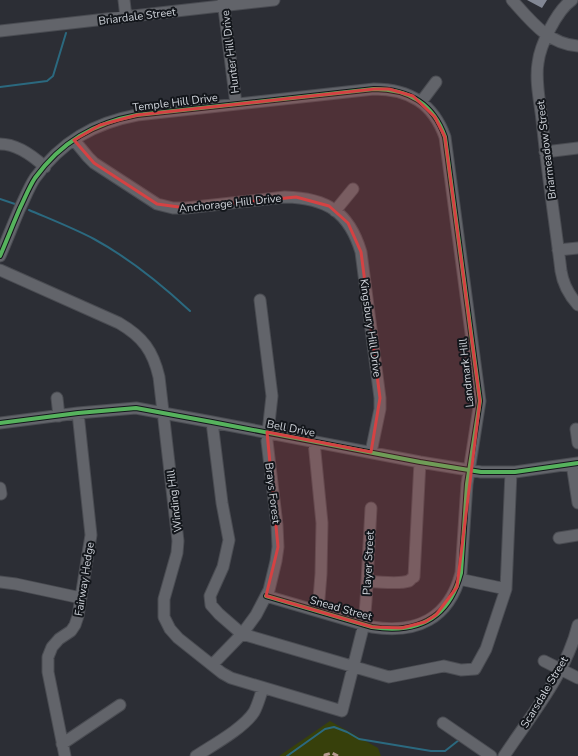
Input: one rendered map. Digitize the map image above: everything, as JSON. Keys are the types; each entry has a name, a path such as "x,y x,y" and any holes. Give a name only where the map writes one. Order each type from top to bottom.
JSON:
{"street":[{"path":"124,0 126,17"},
{"name":"Briardale Street","path":"0,31 126,17 224,3 274,0"},
{"path":"512,0 534,25 547,36 559,42 578,46"},
{"name":"Briarmeadow Street","path":"572,0 562,9 541,49 537,78 545,152 562,277 566,288 578,305"},
{"name":"Hunter Hill Drive","path":"224,3 236,104"},
{"path":"421,102 436,82"},
{"name":"Temple Hill Drive","path":"0,256 31,186 45,166 61,149 74,140 100,125 119,118 374,89 389,89 403,92 421,102"},
{"name":"Landmark Hill","path":"411,626 425,622 442,610 454,593 461,573 469,470 480,401 445,137 430,109 421,102"},
{"name":"Anchorage Hill Drive","path":"74,140 94,163 157,204 173,208 186,208 296,197 325,204 335,211"},
{"path":"0,144 15,147 35,158 45,166"},
{"path":"545,152 578,148"},
{"path":"335,211 353,189"},
{"name":"Kingsbury Hill Drive","path":"335,211 343,218 356,236 360,252 380,398 380,409 372,452"},
{"path":"558,250 578,248"},
{"name":"Winding Hill","path":"0,270 119,323 136,334 150,351 156,364 159,377 178,540 177,553 164,599 164,616 170,629 178,638 231,678 342,711"},
{"name":"Brays Forest","path":"212,665 242,634 256,615 266,596 273,577 278,547 277,525 268,453 268,432 272,396 260,300"},
{"path":"57,398 59,416"},
{"name":"Bell Drive","path":"0,423 78,413 136,408 469,470 495,473 511,472 575,463"},
{"name":"Fairway Hedge","path":"64,756 48,672 48,657 52,647 59,639 71,631 75,625 91,536 78,413"},
{"path":"212,422 222,504 229,540 223,567 210,596 211,604 219,614 242,634 388,677 444,666 461,670 475,669 486,649 506,590 511,472"},
{"path":"576,429 578,443"},
{"path":"314,442 322,523 321,574 318,611"},
{"path":"367,581 410,581 414,576 420,462"},
{"path":"575,463 578,503"},
{"name":"Player Street","path":"342,711 364,624 371,508"},
{"path":"559,538 578,535"},
{"path":"459,579 506,590"},
{"path":"0,582 81,598"},
{"name":"Snead Street","path":"266,596 364,624 387,629 411,626"},
{"name":"Scarsdale Street","path":"504,756 561,668 578,625"},
{"path":"544,661 561,668 578,678"},
{"path":"196,756 241,726 249,718 254,711 263,688"},
{"path":"62,744 120,706"},
{"path":"443,723 491,756"}],"highlighted area":[{"path":"374,89 389,89 413,96 435,117 445,137 480,401 457,587 436,615 425,622 402,628 372,627 266,596 278,547 267,432 371,452 380,398 361,252 348,223 329,206 296,197 186,208 157,204 94,163 74,140 100,125 137,115"}],"green space":[{"path":"330,721 378,748 381,756 279,756"}],"building":[{"path":"527,0 547,0 542,8"}],"waterway":[{"path":"0,87 47,81 53,76 66,33"},
{"path":"0,199 15,204"},
{"path":"29,210 78,231 120,254 168,291 190,311"},
{"path":"287,756 325,729 334,727 359,739 431,751 445,751 459,740"}],"marked path":[{"path":"325,756 332,753 338,756"}],"cycle path":[{"path":"0,256 29,189 45,165 67,144 107,123 137,115 374,89 387,90 409,95 418,100 434,115 445,137 480,401 467,484 461,573 456,589 448,602 429,620 417,625 388,629 372,627 266,596"},
{"path":"0,423 78,413 136,408 420,462 481,472 515,472 578,463"}]}
